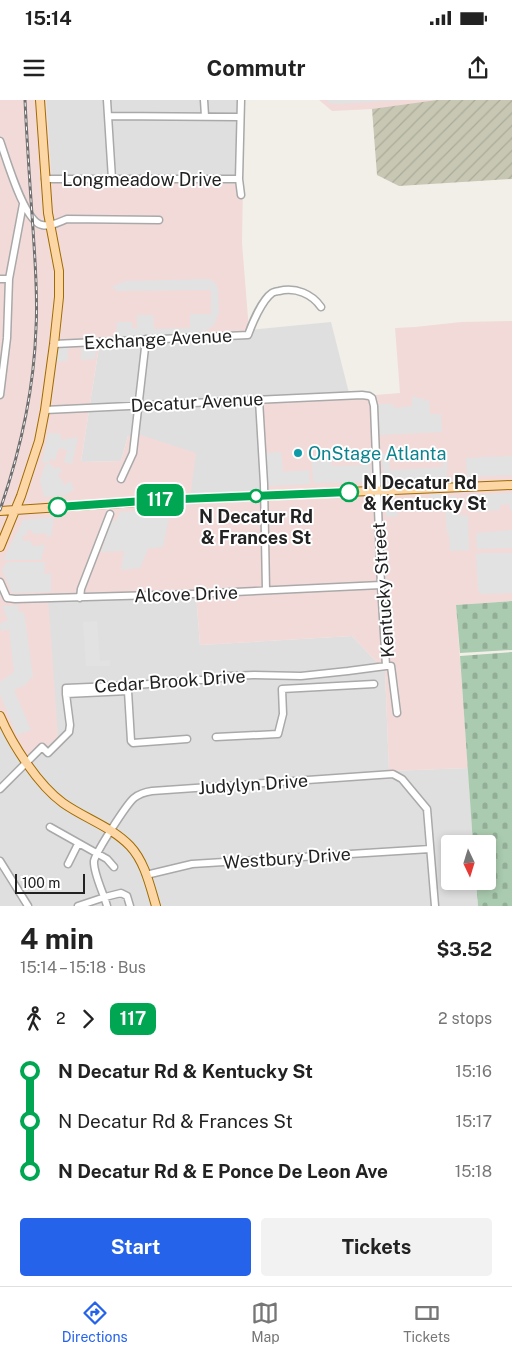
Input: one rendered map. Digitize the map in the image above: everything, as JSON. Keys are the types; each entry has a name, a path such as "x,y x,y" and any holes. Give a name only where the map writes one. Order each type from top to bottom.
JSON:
{"main road":[{"path":"0,547 16,510 39,441 45,410 59,296 58,264 50,225 40,100"},
{"path":"0,511 158,500 512,485"},
{"path":"0,716 26,762 45,786 61,802 111,831 131,847 139,859 156,906"}],"street":[{"path":"107,100 112,179"},
{"path":"204,100 205,116"},
{"path":"241,100 239,179 241,195"},
{"path":"108,116 240,117"},
{"path":"0,140 23,204 39,225 50,225 68,219 159,220"},
{"name":"Longmeadow Drive","path":"46,179 239,179"},
{"path":"0,395 7,338 9,279 23,204"},
{"path":"0,280 9,279"},
{"name":"Exchange Avenue","path":"54,344 248,335 254,319 266,300 272,293 283,290 294,290 306,294 316,300 322,307"},
{"path":"121,480 133,453 146,339"},
{"name":"Decatur Avenue","path":"45,410 350,396"},
{"name":"Kentucky Street","path":"350,396 370,396 374,402 386,666 391,666 397,713"},
{"path":"258,400 264,484 266,590"},
{"path":"80,598 80,589 110,514"},
{"name":"Alcove Drive","path":"0,582 9,599 192,594 381,585"},
{"name":"Cedar Brook Drive","path":"26,762 42,747 48,753 69,732 70,725 66,694 128,688 181,680 212,680 224,676 301,676 386,666"},
{"path":"216,737 278,734 283,714 282,689 279,675"},
{"path":"282,689 374,684"},
{"name":"Cedar Brook Drive","path":"128,688 131,741 133,743 187,739"},
{"path":"0,788 26,762"},
{"name":"Judylyn Drive","path":"97,854 118,819 133,799 152,790 393,774 402,779 427,810 435,906"},
{"path":"50,827 107,859 114,867"},
{"path":"68,864 78,844"},
{"name":"Westbury Drive","path":"146,876 192,864 430,849"},
{"path":"97,854 94,859 94,868 108,906"},
{"path":"0,861 28,906"},
{"path":"78,906 121,893 127,896 130,906"}],"shaded area":[{"path":"0,100 46,100 52,183 243,184 242,243 249,330 100,340 81,462 121,461 128,436 141,435 196,453 190,499 263,495 255,399 350,397 400,393 395,328 461,322 512,321 512,601 456,605 468,768 389,771 385,671 352,636 200,645 196,593 48,596 58,737 26,763 0,727"},
{"path":"46,100 245,100 243,184 52,183"},
{"path":"319,100 474,100 474,104 332,111"},
{"path":"327,100 407,100 339,104 329,103"},
{"path":"437,100 512,100 512,179 399,186 377,175 372,109"},
{"path":"209,279 215,282 218,289 219,313 214,325 206,331 190,335 116,337 117,322 132,322 132,328 137,328 137,315 153,315 154,329 190,328 190,314 211,314 211,290 117,291 112,287 125,281"},
{"path":"331,322 350,397 263,495 190,499 128,436 121,461 81,462 100,340 249,330"},
{"path":"81,344 97,344 95,359 81,360"},
{"path":"69,345 67,361 56,362 58,346"},
{"path":"412,397 423,398 423,401 429,400 430,414 441,414 442,432 380,435 377,404 393,404 394,408 412,406"},
{"path":"48,433 61,434 61,440 78,437 72,464 64,462 67,450 59,448 55,460 51,459 49,462 42,463"},
{"path":"281,452 283,472 309,470 310,484 267,486 265,453"},
{"path":"381,454 388,454 390,470 443,467 443,459 447,459 447,480 385,482"},
{"path":"512,456 512,475 467,477 466,458"},
{"path":"332,460 332,466 371,465 371,482 313,483 312,461"},
{"path":"49,463 55,469 59,467 62,471 58,475 65,485 70,481 74,489 66,495 44,497 40,480 45,465"},
{"path":"512,493 512,511 509,504 500,505 500,510 474,512 473,495"},
{"path":"430,494 446,494 447,500 449,500 449,496 456,496 457,514 468,516 469,550 450,551 445,505 432,505"},
{"path":"425,497 426,510 398,511 397,516 386,516 385,500"},
{"path":"171,509 163,547 148,549 140,568 121,570 124,551 101,552 111,521 116,521 120,512"},
{"path":"54,517 51,536 47,537 46,533 33,534 32,530 27,530 27,535 22,536 23,541 31,541 32,546 45,545 41,560 3,560 23,520"},
{"path":"512,530 512,548 477,549 476,533"},
{"path":"512,553 512,593 481,594 478,590 476,554"},
{"path":"7,562 45,562 44,574 51,573 51,592 12,593 2,570"},
{"path":"196,593 200,645 352,636 385,671 389,771 468,768 472,835 441,835 441,890 477,890 478,906 0,906 0,727 26,762 48,596"},
{"path":"18,605 19,612 24,612 33,676 25,685 14,690 31,730 17,735 0,694 0,682 14,672 9,629 2,631 0,624 8,620 2,606"},
{"path":"97,621 100,661 110,660 110,666 86,666 83,622"}],"green space":[{"path":"512,601 512,650 460,653 456,605"},
{"path":"512,652 512,906 478,906 477,890 496,890 496,835 472,835 460,656"}],"railway":[{"path":"0,510 14,466 25,421 35,351 37,316 36,278 25,100"}],"bus line":[{"name":"117","path":"58,507 158,500 349,492"}],"place":[{"name":"OnStage Atlanta","path":"298,453"},
{"name":"N Decatur Rd & Kentucky St","path":"349,492"},
{"name":"N Decatur Rd & Frances St","path":"256,496"}]}
